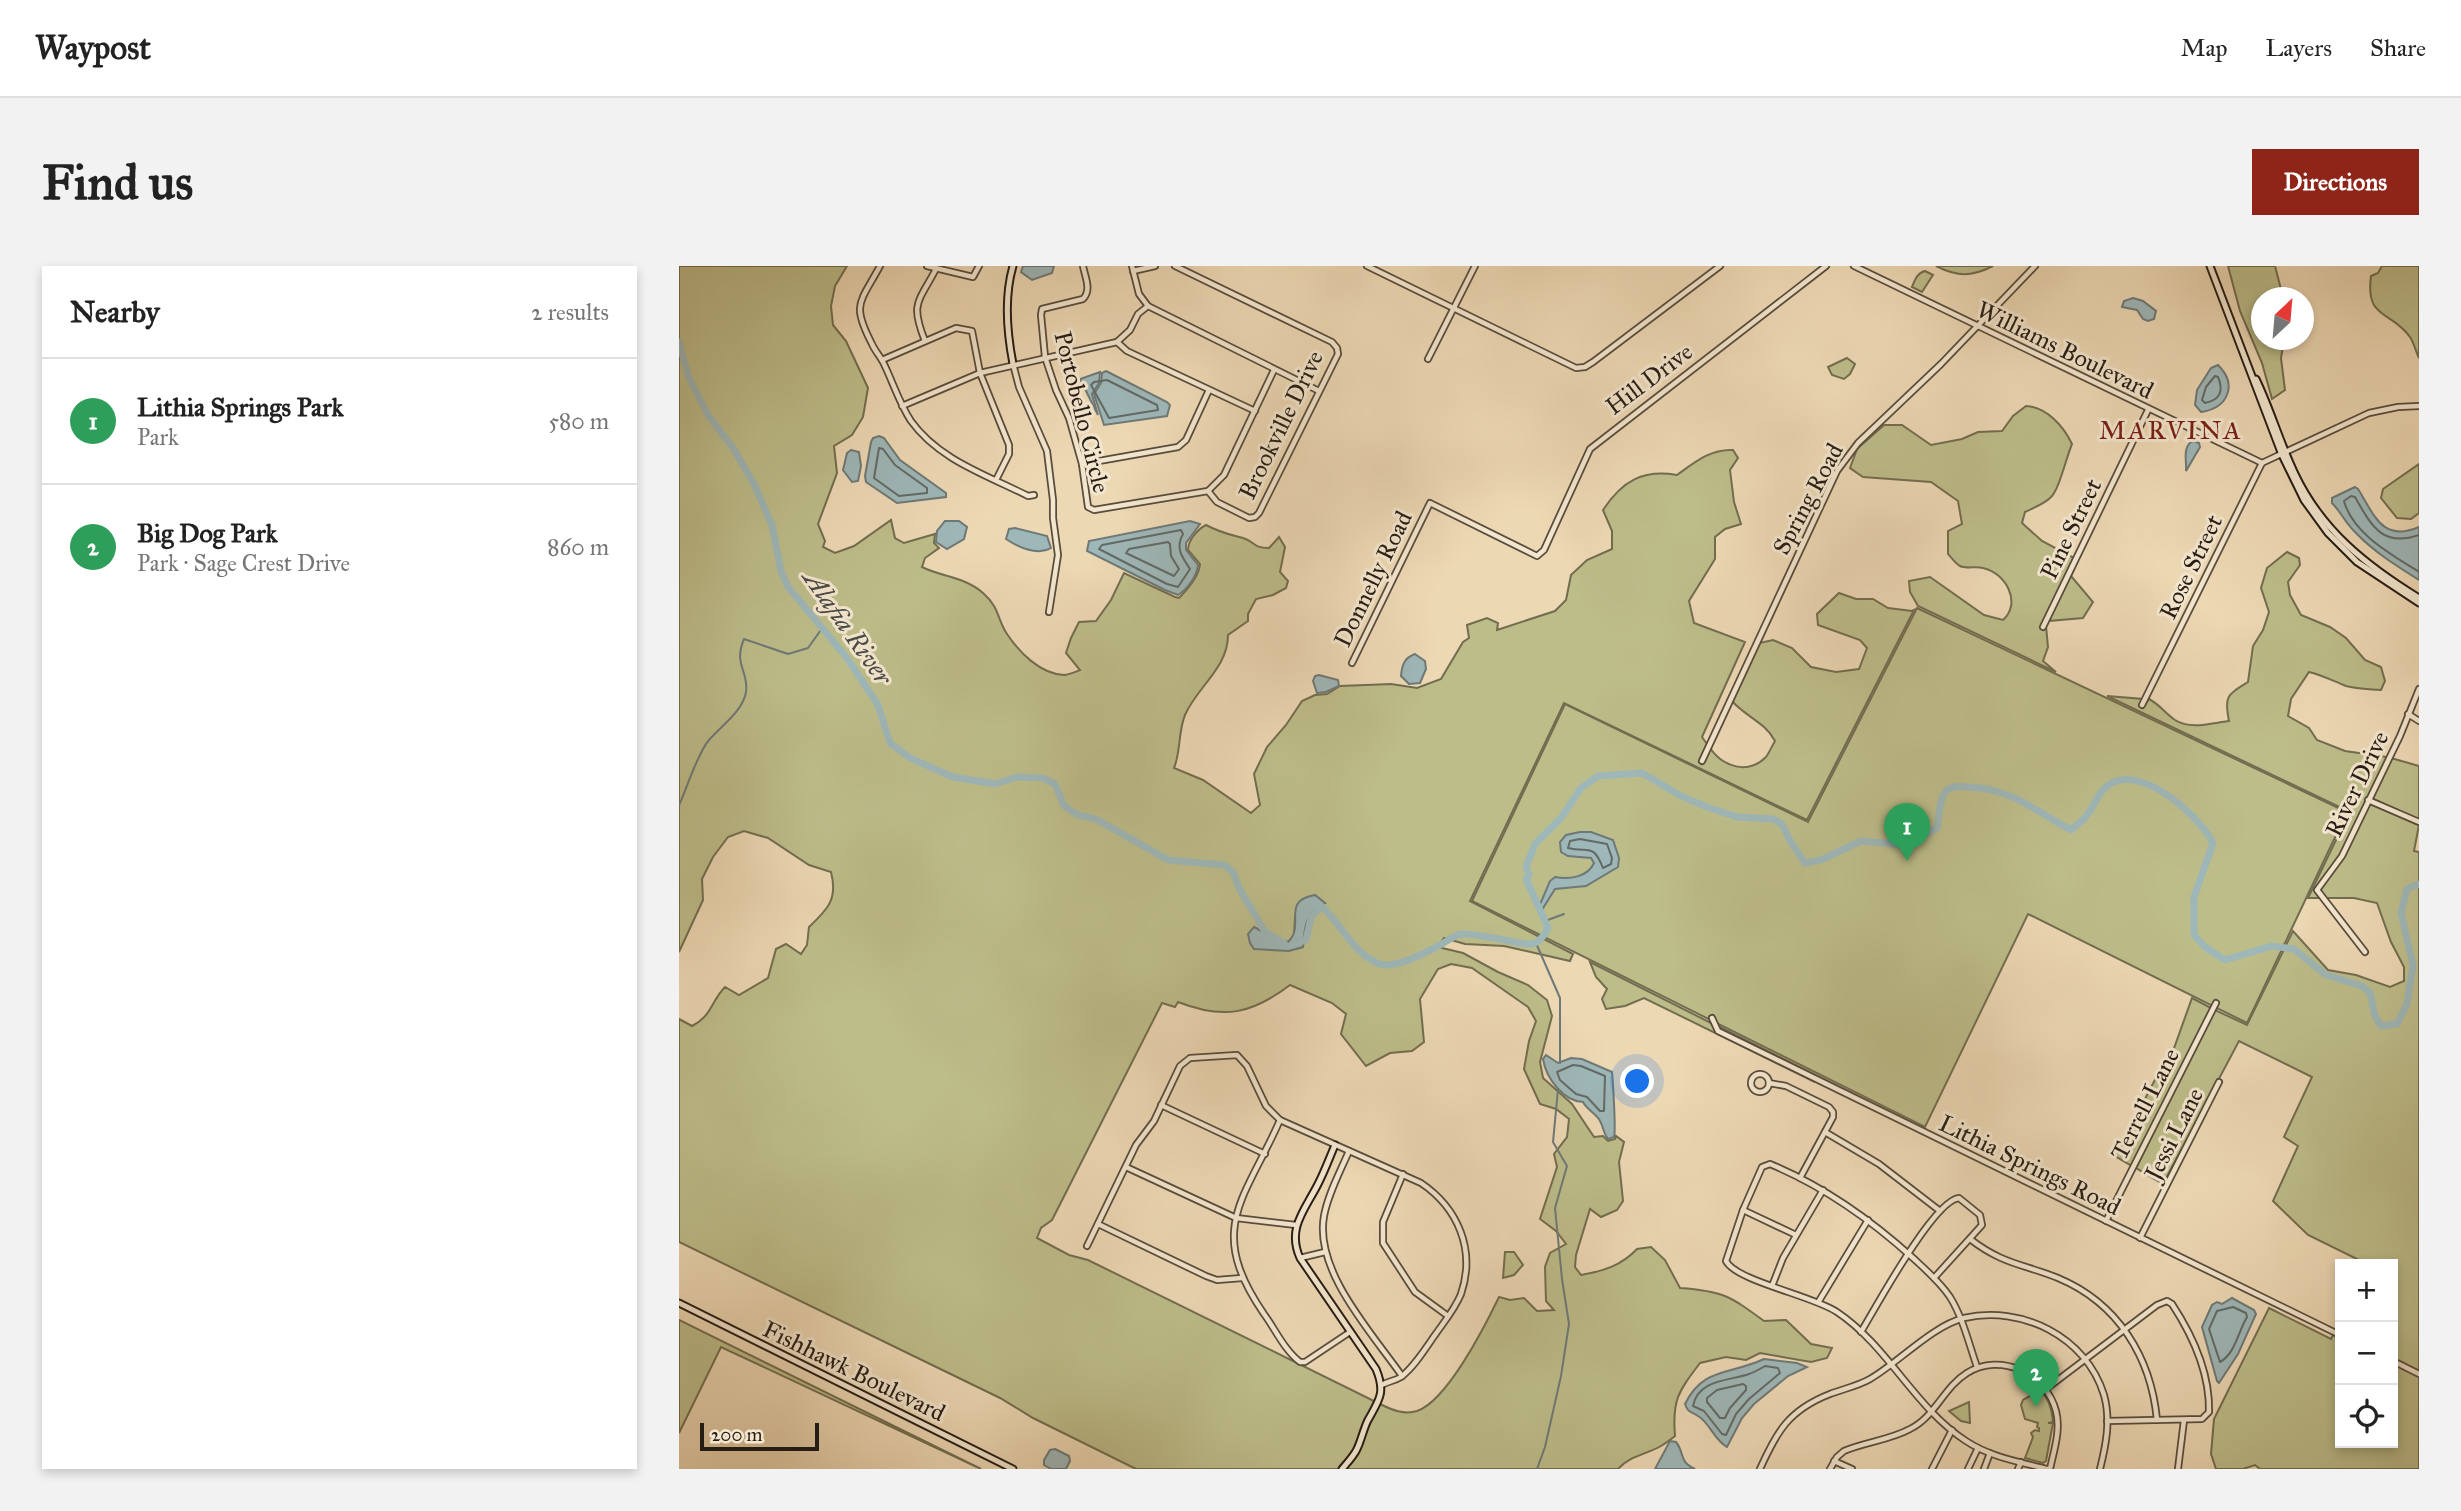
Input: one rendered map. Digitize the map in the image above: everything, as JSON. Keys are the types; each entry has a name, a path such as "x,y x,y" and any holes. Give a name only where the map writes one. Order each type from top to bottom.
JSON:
{"main road":[{"path":"1013,266 1007,323 1013,364"},
{"path":"2210,266 2304,500 2336,541 2370,572 2419,601"},
{"path":"1335,1145 1296,1225 1295,1243 1300,1258 1376,1369 1382,1385 1376,1408 1367,1421 1356,1451 1342,1469"},
{"name":"Fishhawk Boulevard","path":"679,1303 1013,1469"}],"street":[{"path":"880,266 859,306 859,314 902,406 918,429 941,450 959,462 1028,496 1034,495"},
{"path":"927,266 973,277 979,266"},
{"name":"Portobello Circle","path":"1083,266 1087,295 1083,299 1042,309 1045,357 1069,418 1082,464 1087,507 1094,510 1208,491"},
{"path":"1156,266 1133,268 1139,294 1148,306 1319,391"},
{"name":"Brookville Drive","path":"1175,266 1332,342 1338,354 1259,513 1249,518 1217,502 1208,491"},
{"path":"1367,266 1576,368 1585,367 1720,266"},
{"path":"1428,359 1475,266"},
{"name":"Hill Drive","path":"1537,556 1544,550 1590,449 1826,266"},
{"name":"Williams Boulevard","path":"1854,266 2262,463"},
{"name":"Spring Road","path":"1702,761 1837,471 1858,443 1977,327 2035,266"},
{"path":"925,341 916,319 915,308 936,269"},
{"path":"902,406 980,373 1117,342 1130,330 1138,314 1148,306"},
{"path":"882,360 956,328 972,331 980,373 1009,445 1009,454 996,480"},
{"path":"1117,342 1127,351 1255,411"},
{"path":"1013,364 1044,441 1048,462 1058,548 1049,612"},
{"path":"1208,491 1224,475 1274,370"},
{"path":"1082,464 1178,447 1186,440 1209,390"},
{"path":"2262,463 2369,413 2399,407 2419,407"},
{"name":"Pine Street","path":"2043,626 2148,410"},
{"name":"Rose Street","path":"2142,705 2262,463"},
{"name":"Donnelly Road","path":"1352,663 1430,503 1537,556"},
{"name":"River Drive","path":"2365,952 2317,890 2342,856 2419,689"},
{"path":"2408,714 2419,720"},
{"path":"2368,800 2419,822"},
{"name":"Terrell Lane","path":"2106,1221 2216,1003"},
{"name":"Lithia Springs Road","path":"1712,1018 1718,1031 2335,1333"},
{"path":"1087,1246 1136,1145 1154,1121 1180,1066 1194,1057 1230,1054 1243,1060 1266,1105 1280,1121 1403,1174 1436,1193 1454,1216 1463,1236 1466,1250 1465,1279 1461,1294 1448,1317 1409,1370 1382,1385"},
{"path":"1761,1073 1767,1077 1769,1083 1766,1090 1760,1092 1754,1089 1751,1082 1754,1076 1761,1073"},
{"name":"Jessi Lane","path":"2140,1238 2219,1082"},
{"path":"1769,1083 1786,1086 1829,1107 1833,1112 1833,1117 1800,1178"},
{"path":"1161,1105 1265,1154"},
{"path":"1280,1121 1265,1154 1245,1187 1236,1218 1235,1250 1242,1278 1300,1362 1305,1362 1350,1332"},
{"path":"1825,1132 1879,1164 1940,1211"},
{"path":"1349,1151 1324,1217 1325,1252 1339,1285 1402,1376"},
{"path":"1830,1469 1834,1461 1848,1449 1910,1430 1930,1412 1952,1384 1977,1367 1994,1364 2012,1366 2028,1374 2046,1389 2056,1411 2058,1427 2048,1469 1978,1448 1930,1412 1891,1365 1845,1317 1819,1301 1772,1286 1729,1267 1726,1261 1743,1210 1762,1167 1770,1164 1823,1190 1868,1220 1934,1278 1945,1289 1961,1319 1977,1367"},
{"path":"1126,1167 1236,1218 1296,1225"},
{"path":"1403,1174 1383,1222 1383,1243 1415,1292 1448,1317"},
{"path":"1772,1286 1783,1258 1823,1190"},
{"path":"1861,1332 1908,1254 1940,1211 1952,1199 1957,1198 1980,1215 1982,1225 1934,1278"},
{"path":"1743,1210 1796,1235"},
{"path":"1819,1301 1868,1220"},
{"path":"1098,1224 1206,1276 1217,1280 1242,1278"},
{"path":"1970,1239 2001,1259 2043,1272 2081,1290 2102,1306 2125,1330 2140,1353 2147,1370 2157,1420"},
{"path":"1300,1258 1325,1252"},
{"path":"2046,1389 2162,1302 2172,1304 2192,1339 2203,1368 2209,1412 2202,1419 2107,1421"},
{"path":"1760,1469 1781,1427 1803,1406 1863,1383 1917,1344 1961,1319 1991,1314 2038,1323 2073,1345 2085,1360 2104,1396 2106,1441 2100,1469"},
{"path":"2398,1364 2419,1374"},
{"path":"2179,1469 2183,1420"},
{"path":"1932,1469 1952,1430"},
{"path":"1968,1469 1978,1448"},
{"path":"1984,1469 1990,1453"},
{"path":"1834,1461 1852,1469"},
{"path":"2018,1469 2021,1462"}],"green space":[{"path":"679,266 847,266 835,286 831,306 833,325 846,341 868,388 863,417 852,435 834,446 837,473 818,524 825,541 823,547 835,553 854,546 891,520 895,538 904,543 935,534 934,543 939,548 925,558 922,567 961,580 983,593 993,604 1012,641 1031,661 1047,671 1064,675 1080,670 1066,653 1071,638 1079,622 1096,621 1111,600 1124,573 1179,598 1198,574 1200,564 1188,550 1197,532 1206,525 1264,548 1269,548 1279,537 1285,547 1280,572 1288,581 1286,588 1256,599 1248,614 1248,621 1228,635 1227,647 1218,667 1185,715 1174,768 1203,780 1251,813 1260,805 1254,774 1267,747 1302,701 1315,695 1327,694 1340,686 1391,684 1417,688 1441,679 1463,642 1469,638 1467,625 1487,618 1498,623 1497,630 1555,611 1566,600 1571,575 1587,560 1612,549 1612,531 1603,510 1618,491 1634,479 1644,476 1677,475 1703,457 1717,452 1733,450 1738,458 1730,470 1734,502 1741,524 1725,529 1715,537 1715,559 1689,601 1694,623 1745,642 1702,737 1707,744 1699,762 1703,763 1710,748 1715,755 1729,764 1751,766 1766,757 1775,741 1766,729 1732,701 1759,643 1773,640 1792,648 1811,667 1836,672 1859,669 1867,648 1860,640 1818,625 1817,614 1839,593 1856,599 1873,599 1888,608 1914,610 1807,820 1564,703 1470,901 1573,954 1570,961 1504,946 1465,944 1444,938 1438,947 1463,953 1528,985 1547,1000 1552,1016 1540,1062 1543,1078 1572,1104 1594,1137 1603,1136 1608,1141 1616,1136 1624,1142 1619,1162 1623,1201 1617,1210 1601,1217 1590,1209 1576,1255 1575,1267 1581,1275 1611,1267 1625,1260 1637,1249 1651,1247 1665,1260 1680,1288 1725,1296 1764,1321 1786,1320 1811,1344 1832,1348 1827,1358 1811,1362 1760,1353 1746,1360 1726,1357 1700,1363 1678,1397 1675,1436 1618,1469 1345,1469 1380,1404 1398,1411 1412,1412 1429,1404 1441,1393 1464,1361 1499,1297 1510,1300 1524,1298 1537,1311 1554,1310 1546,1301 1545,1267 1550,1253 1566,1244 1556,1231 1540,1219 1557,1167 1554,1154 1567,1137 1569,1119 1556,1109 1540,1104 1524,1069 1536,1021 1528,1007 1472,968 1451,964 1438,969 1420,999 1424,1042 1412,1051 1390,1053 1366,1066 1341,1034 1346,1014 1332,1003 1290,985 1263,1002 1237,1011 1210,1011 1178,1002 1175,1007 1162,1003 1052,1220 1041,1228 1037,1238 1069,1255 1088,1260 1376,1402 1355,1450 1340,1469 1136,1469 1033,1418 1000,1398 679,1242 679,1019 692,1026 704,1018 725,987 739,995 768,978 776,949 786,944 801,954 807,945 809,927 830,903 833,889 831,872 809,865 768,838 744,831 728,837 713,857 702,879 703,900 679,952","holes":["1315,895 1324,903 1310,915 1305,927 1303,947 1286,950 1275,947 1254,927 1288,942 1294,936 1295,917"]},
{"path":"1936,266 1993,266 1965,274"},
{"path":"2228,266 2275,266 2280,287 2251,287 2251,337 2240,311"},
{"path":"2382,266 2419,266 2419,358 2403,328 2381,313 2372,300 2371,276 2378,273"},
{"path":"1925,271 1933,275 1922,292 1912,287 1918,275"},
{"path":"2256,350 2282,350 2285,390 2272,399"},
{"path":"1847,358 1855,364 1850,374 1844,379 1832,375 1828,367"},
{"path":"2026,406 2048,414 2072,444 2053,494 2045,502 2025,512 2022,523 2042,541 2074,558 2041,627 2044,629 2046,626 2048,647 2043,661 2056,672 1918,606 1910,592 1909,581 1930,577 1984,615 2003,620 2009,613 2011,597 1999,576 1983,568 1960,566 1948,554 1948,531 1962,524 1958,501 1931,482 1863,477 1850,468 1857,449 1884,425 1902,425 1931,445 1962,439 1978,432 2002,431 2013,416"},
{"path":"2419,464 2419,513 2411,519 2397,518 2381,498 2383,489"},
{"path":"2287,552 2299,558 2300,565 2288,582 2290,595 2301,615 2330,627 2346,638 2365,660 2381,667 2385,681 2381,690 2359,688 2309,672 2291,699 2288,716 2309,728 2317,740 2345,751 2387,757 2340,855 2314,890 2319,898 2308,898 2348,811 2107,696 2143,699 2140,706 2143,708 2149,699 2175,720 2187,725 2229,721 2227,701 2231,693 2248,682 2253,646 2263,630 2269,612 2261,588 2267,568"},
{"path":"2078,560 2071,576 2093,602 2083,618 2048,621"},
{"path":"1917,608 2347,812 2247,1023 2028,914 1925,1127 1472,901 1565,704 1808,822"},
{"path":"2391,758 2419,766 2419,820 2371,798"},
{"path":"2369,802 2419,825 2414,851 2419,852 2419,1371 2398,1360 2398,1259 2357,1259 2308,1235 2273,1201 2298,1146 2284,1137 2312,1077 2239,1041 2163,1184 2136,1168 2215,1010 2247,1025 2293,931 2328,970 2356,975 2390,987 2404,981 2404,967 2391,942 2377,903 2354,898 2325,898 2319,890 2343,857"},
{"path":"1590,962 1711,1023 1717,1033 1815,1082 1644,998 1625,1006 1606,1009 1602,999 1607,989 1596,977"},
{"path":"2192,998 2211,1008 2132,1166 2115,1156 2173,1051"},
{"path":"1718,1026 1922,1128 1719,1029"},
{"path":"1505,1252 1514,1252 1523,1265 1514,1275 1503,1278"},
{"path":"2269,1308 2331,1339 2335,1336 2335,1448 2398,1448 2398,1366 2419,1376 2419,1469 2260,1469 2255,1465 2243,1469 2216,1469 2211,1454 2214,1419"},
{"path":"679,1320 981,1469 721,1347 679,1433"},
{"path":"2040,1390 2049,1404 2053,1422 2048,1423 2053,1423 2046,1461 2043,1463 2025,1458 2033,1437 2031,1433 2039,1431 2039,1428 2038,1423 2025,1419 2021,1405 2023,1400"},
{"path":"1969,1402 1970,1423 1961,1421 1949,1411"}],"water":[{"path":"1023,266 1054,266 1052,273 1032,280 1021,272"},
{"path":"2133,298 2143,301 2156,311 2154,319 2148,321 2143,319 2137,310 2122,307 2124,301"},
{"path":"2218,365 2228,380 2227,394 2218,406 2201,412 2195,405 2197,390 2211,368"},
{"path":"1106,371 1167,402 1170,405 1167,416 1104,425 1094,394 1101,383 1102,373"},
{"path":"1100,372 1099,383 1092,394 1098,415 1080,379"},
{"path":"879,436 884,438 900,460 946,493 946,497 897,503 866,482 871,442"},
{"path":"2192,441 2199,443 2200,447 2186,471 2186,451"},
{"path":"851,450 859,452 861,466 858,481 852,482 843,470 847,453"},
{"path":"2355,487 2375,516 2388,529 2406,531 2419,527 2419,580 2363,540 2332,503 2332,498"},
{"path":"945,521 959,521 967,527 964,539 947,549 936,542 937,531"},
{"path":"1190,521 1200,524 1186,543 1186,550 1198,565 1191,582 1178,595 1087,551 1089,541"},
{"path":"1009,529 1047,536 1051,548 1034,551 1006,539"},
{"path":"1415,654 1425,661 1426,669 1420,683 1409,684 1401,676 1402,668 1404,662"},
{"path":"1315,676 1338,680 1339,686 1317,693 1313,681"},
{"path":"1591,832 1613,840 1619,858 1618,867 1586,886 1555,889 1540,913 1538,909 1550,881 1555,877 1572,878 1583,874 1594,863 1591,858 1568,856 1561,852 1560,842 1566,835"},
{"path":"1315,895 1325,903 1310,915 1305,927 1303,947 1289,951 1254,949 1248,934 1254,927 1288,942 1295,928 1299,902"},
{"path":"1546,1055 1558,1063 1571,1058 1582,1059 1612,1072 1614,1137 1608,1139 1599,1119 1583,1102 1569,1098 1552,1081 1543,1059"},
{"path":"2232,1298 2254,1310 2256,1314 2238,1354 2219,1383 2202,1327 2212,1305 2217,1302 2222,1304"},
{"path":"1764,1359 1797,1363 1807,1367 1788,1376 1754,1404 1742,1418 1727,1447 1685,1404 1692,1392 1709,1378"},
{"path":"1670,1441 1676,1442 1684,1460 1695,1469 1655,1469"},
{"path":"1055,1449 1069,1456 1066,1469 1051,1469 1044,1465 1050,1450"}],"waterway":[{"name":"Alafia River","path":"679,342 689,378 708,415 733,448 754,484 772,525 781,571 788,587 847,658 878,705 890,743 910,758 953,777 995,784 1017,777 1043,778 1055,784 1064,806 1078,815 1096,819 1168,860 1224,865 1233,872 1239,888 1265,932 1284,943"},
{"path":"679,805 705,746 741,706 744,699 746,685 740,655 744,639 788,654 808,648 823,627"},
{"name":"Alafia River","path":"1294,944 1306,940 1311,918 1321,906 1360,952 1384,965 1410,960 1461,934 1532,944 1540,939 1548,928 1526,879 1529,875 1526,867 1535,844 1561,818 1581,788 1598,776 1642,773 1681,796 1707,807 1737,817 1773,819 1782,824 1805,863 1821,860 1861,841 1907,845 1937,828 1942,799 1946,791 1953,787 1997,791 2034,808 2071,830 2085,817 2105,788 2118,781 2133,780 2149,785 2181,806 2213,843 2194,897 2194,935 2205,947 2225,960 2272,946 2294,949 2326,975 2362,986 2370,993 2375,1016 2381,1026 2397,1024 2407,1004 2413,965 2401,913 2407,889 2419,884"},
{"path":"1545,921 1564,914"},
{"path":"1536,943 1560,998 1560,1063"},
{"path":"1537,1469 1545,1447 1561,1376 1569,1324 1555,1208 1567,1166 1553,1142 1558,1089"}],"place":[{"name":"Lithia Springs Park","path":"1907,861"},
{"name":"Big Dog Park","path":"2036,1407"}],"district":[{"name":"MARVINA","path":"2171,430"}]}
